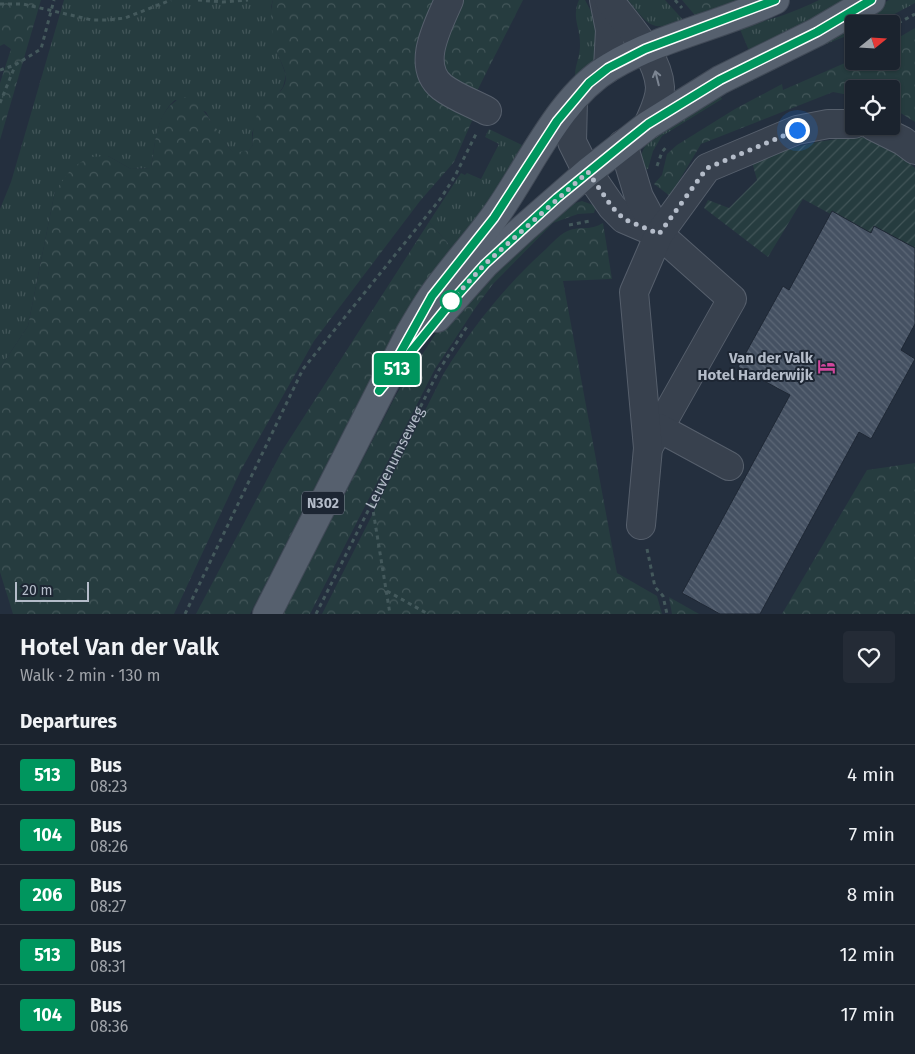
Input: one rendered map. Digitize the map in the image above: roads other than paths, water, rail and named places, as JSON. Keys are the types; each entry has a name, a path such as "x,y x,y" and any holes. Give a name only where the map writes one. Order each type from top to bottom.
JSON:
{"main road":[{"name":"N302","path":"267,614 379,391 432,296 494,218 557,121 573,100 589,83 608,68 645,49 774,0"},
{"name":"N302","path":"379,391 452,301 485,264 588,172 648,124 720,80 817,32 871,0"}],"street":[{"path":"449,0 430,48 429,58 434,76 438,83 448,91 487,111"},
{"path":"604,0 610,30 608,68"},
{"path":"609,0 645,49 657,73 660,88 658,103 648,124"},
{"path":"573,100 572,142 588,172 612,207 624,219 659,234 732,299 653,438"},
{"path":"641,525 653,438 634,292 659,234 707,168 797,130 828,124 845,124"},
{"path":"891,135 915,150"},
{"path":"623,144 637,189 659,234"},
{"path":"653,438 729,466"}],"place":[{"name":"Van der Valk Hotel Harderwijk","path":"827,367"}]}
